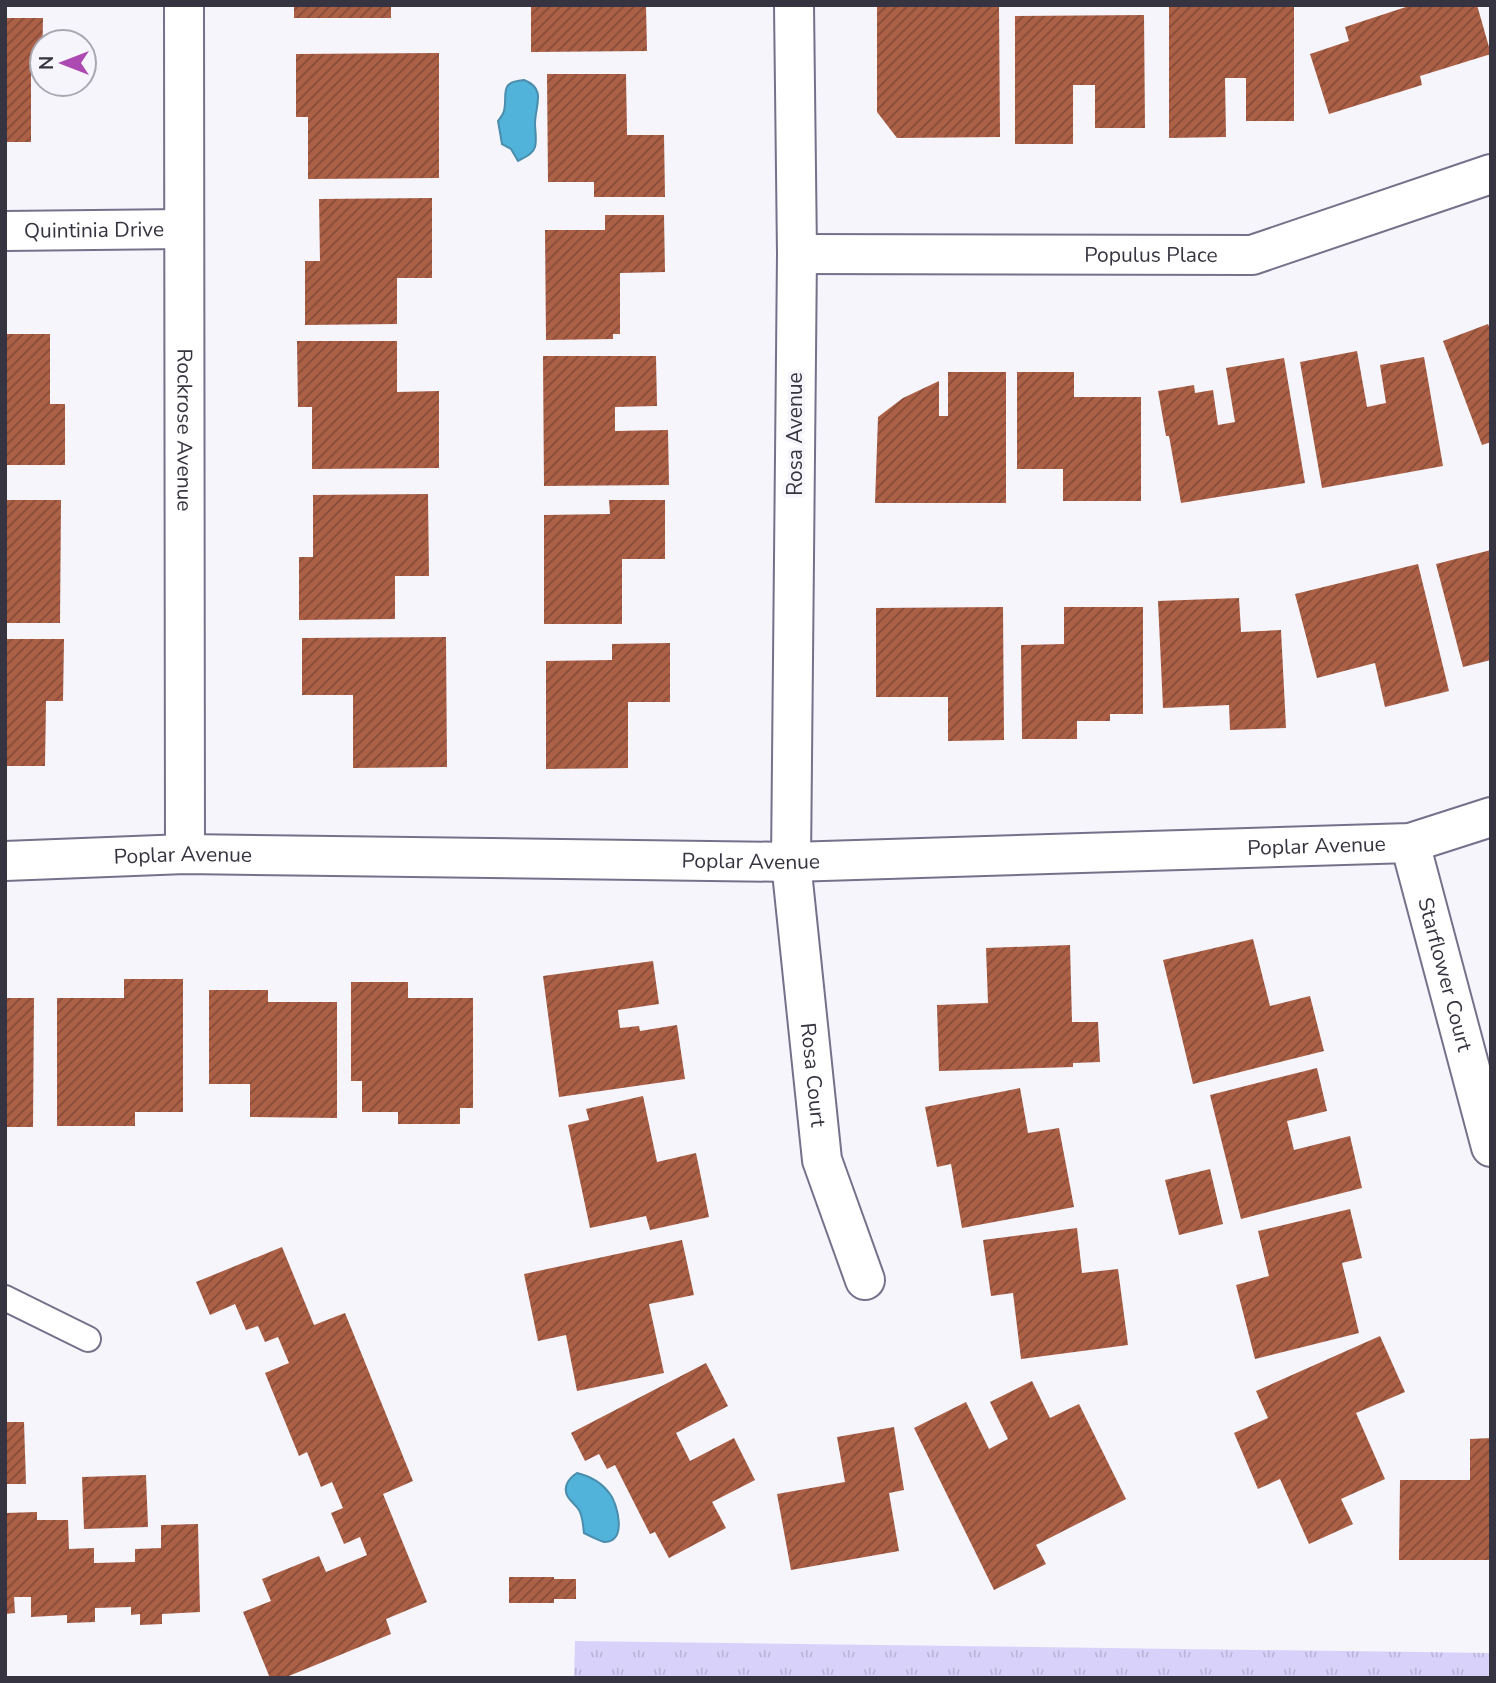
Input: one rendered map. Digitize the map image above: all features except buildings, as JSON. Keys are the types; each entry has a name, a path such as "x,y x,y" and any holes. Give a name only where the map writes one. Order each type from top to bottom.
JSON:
{"street":[{"name":"Rockrose Avenue","path":"184,5 185,854"},
{"name":"Rosa Avenue","path":"791,862 797,254 794,5"},
{"name":"Populus Place","path":"797,254 1252,255 1491,174"},
{"name":"Quintinia Drive","path":"5,231 183,229"},
{"name":"Poplar Avenue","path":"5,861 185,854 791,862 1410,843 1491,817"},
{"name":"Starflower Court","path":"1410,843 1491,1147"},
{"name":"Rosa Court","path":"791,862 822,1160 864,1280"}],"lane":[{"path":"5,1298 88,1339"}],"green space":[{"path":"575,1641 1491,1653 1491,1678 574,1678"}],"water":[{"path":"524,80 538,93 536,141 532,152 518,161 511,149 502,144 498,121 504,111 507,86"},
{"path":"577,1473 599,1483 613,1499 619,1522 616,1536 612,1540 603,1542 584,1533 578,1508 568,1497 566,1490 569,1480"}]}
